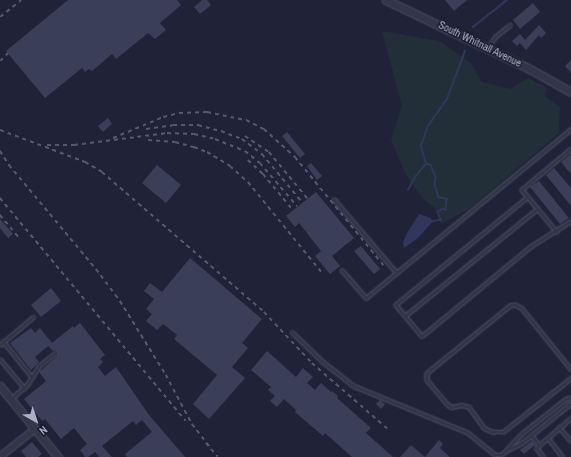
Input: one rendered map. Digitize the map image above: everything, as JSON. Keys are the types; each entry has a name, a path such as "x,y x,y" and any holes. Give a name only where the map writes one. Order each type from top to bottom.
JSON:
{"street":[{"name":"South Whitnall Avenue","path":"386,0 488,48 571,92"},
{"path":"0,386 58,457"},
{"path":"0,457 35,429"}],"lane":[{"path":"488,48 495,37 510,25"},
{"path":"342,270 366,298 571,129"},
{"path":"557,232 522,190 571,149"},
{"path":"528,197 396,305 422,336 532,246 557,232 571,221"},
{"path":"334,199 397,273"},
{"path":"405,316 537,208"},
{"path":"571,370 522,309 515,305 510,306 431,370 427,374 427,380 446,404 451,407 462,405 469,407 484,428 493,432 503,432 571,378"},
{"path":"0,345 33,317"},
{"path":"292,332 322,361 354,386 467,432 495,455 501,455 522,434 565,400 571,398"},
{"path":"3,341 32,377"},
{"path":"11,399 24,388 39,366 55,353"},
{"path":"0,359 24,388"},
{"path":"507,450 522,444 571,403"},
{"path":"543,457 536,448 571,418"},
{"path":"559,428 571,441"},
{"path":"532,436 539,445"},
{"path":"548,438 563,457"}],"shaded area":[{"path":"382,31 439,41 471,63 482,82 510,89 528,78 547,88 545,96 560,107 559,133 469,209 441,224 435,208 423,199 406,175 391,140 402,106"}],"water":[{"path":"419,214 431,218 432,222 418,238 404,248 403,243 406,235"}],"building":[{"path":"68,0 177,0 181,5 160,23 166,30 155,39 148,33 116,59 112,54 92,71 89,69 85,72 82,68 45,98 6,51"},
{"path":"202,0 207,0 211,5 200,14 194,7"},
{"path":"445,0 467,0 454,11"},
{"path":"533,3 540,12 520,29 513,20"},
{"path":"539,25 546,33 541,38 539,35 526,50 520,43 517,46 512,41 520,34 525,40"},
{"path":"571,60 571,73 565,66"},
{"path":"108,118 112,124 103,132 98,126"},
{"path":"287,132 305,154 300,158 282,136"},
{"path":"571,154 571,174 561,162"},
{"path":"311,163 322,176 317,180 307,166"},
{"path":"157,165 181,185 166,203 142,183"},
{"path":"554,168 571,188 571,206 546,175"},
{"path":"539,181 569,218 560,224 530,187"},
{"path":"316,192 354,238 332,256 340,266 330,274 315,256 321,251 299,223 295,227 286,216"},
{"path":"0,219 13,234 8,238 0,228"},
{"path":"361,246 380,269 374,274 354,251"},
{"path":"190,258 262,319 242,343 248,348 232,367 245,378 209,419 193,404 217,375 174,339 177,335 163,324 157,330 146,321 152,314 146,309 154,299 144,291 150,283 162,292"},
{"path":"51,288 61,301 41,317 31,305"},
{"path":"80,323 105,355 100,359 103,362 98,367 105,376 116,367 149,415 185,457 127,457 125,454 152,432 142,420 136,425 133,421 102,446 112,457 99,457 95,452 88,457 85,457 80,450 87,444 74,428 61,439 45,419 42,421 24,399 46,381 39,372 57,356 58,352 56,350 53,351 48,346 35,357 39,362 31,370 10,343 31,328 35,333 40,328 52,343 73,326 74,328"},
{"path":"267,351 296,377 303,368 313,377 307,383 315,390 321,383 338,396 337,398 371,428 366,433 393,457 352,457 325,433 323,436 295,412 296,410 284,399 277,407 270,401 275,396 268,390 271,387 251,370"},
{"path":"380,400 385,404 381,409 376,404"},
{"path":"439,440 443,444 440,448 450,457 425,457"},
{"path":"532,441 535,445 524,454 520,450"},
{"path":"32,442 42,454 38,457 26,457 21,451"},
{"path":"411,445 425,457 400,457"}],"waterway":[{"path":"473,27 507,0"},
{"path":"426,164 421,146 428,126 447,99 465,51"},
{"path":"426,164 431,165 436,177 435,185 439,197 447,199 446,210 443,209 438,212 441,220 432,222"},
{"path":"408,190 415,177 426,164"}],"railway":[{"path":"0,17 21,0"},
{"path":"0,61 8,53"},
{"path":"113,138 163,117 179,113 207,112 246,120 264,129 295,157 385,267"},
{"path":"146,129 173,125 198,125 221,131 242,139 262,154 302,202"},
{"path":"0,130 85,162 102,172 264,312 312,363 388,429"},
{"path":"47,145 74,145 167,133 194,134 215,139 245,151 260,163 297,206"},
{"path":"245,136 269,152 307,198"},
{"path":"148,140 175,142 194,147 207,152 230,166 248,182 323,274"},
{"path":"0,151 9,165 96,269 120,301 166,375 192,424 210,447"},
{"path":"248,160 263,174 293,210"},
{"path":"0,198 186,421"},
{"path":"0,215 20,239"},
{"path":"206,443 218,457"}]}
